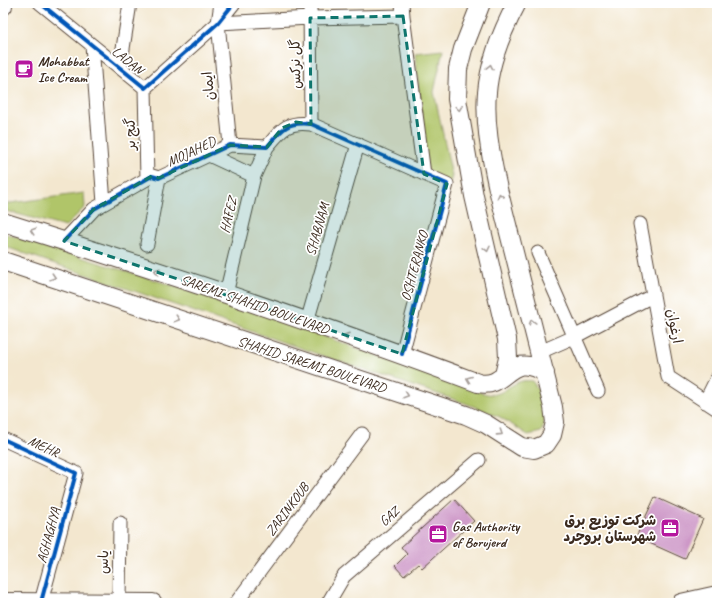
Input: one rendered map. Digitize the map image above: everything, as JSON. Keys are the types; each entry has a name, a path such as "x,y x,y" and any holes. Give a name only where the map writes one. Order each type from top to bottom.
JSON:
{"main road":[{"path":"481,3 463,49 458,69 457,99 474,196 506,339 508,358 504,375"},
{"path":"517,3 504,29 493,57 486,98 486,117 490,153 498,189 545,373"},
{"name":"SAREMI SHAHID BOULEVARD","path":"3,222 226,294 402,354 484,384 496,381 512,369 524,365 532,366 545,373"},
{"name":"SHAHID SAREMI BOULEVARD","path":"3,261 466,415 486,424 516,444 528,449 534,449 546,444 554,430 553,407 545,373"},
{"path":"681,603 717,595"},
{"path":"3,602 153,603"}],"street":[{"name":"LADAN","path":"40,3 145,88 218,23 234,3"},
{"path":"120,68 130,3"},
{"name":"ایمان","path":"221,3 218,23 230,145"},
{"name":"گل نرکس","path":"310,3 311,124"},
{"path":"218,23 310,18 402,10 424,174"},
{"path":"92,45 104,203"},
{"name":"گنج بر","path":"145,88 153,178 146,244"},
{"path":"267,147 282,128 296,122 311,124 424,174"},
{"name":"SHABNAM","path":"307,322 358,144"},
{"name":"MOJAHED","path":"64,241 94,209 153,178 230,145 267,147"},
{"name":"HAFEZ","path":"226,294 254,176 267,147"},
{"path":"209,155 254,176"},
{"name":"OSHTERANKO","path":"402,354 447,184 424,174"},
{"name":"ارغوان","path":"640,224 668,377 717,409"},
{"path":"538,253 598,392"},
{"path":"540,352 574,337 652,296"},
{"path":"705,402 717,378"},
{"name":"ZARINKOUB","path":"236,603 362,434"},
{"name":"MEHR","path":"3,439 76,473"},
{"name":"GAZ","path":"328,603 344,576 479,460"},
{"name":"AGHAGHYA","path":"41,602 76,473"},
{"name":"یاس","path":"119,602 120,523"}],"highlighted area":[{"path":"403,16 424,174 447,184 402,354 64,241 94,209 152,176 159,178 230,145 267,147 282,128 296,122 311,124 310,18"}],"green space":[{"path":"443,50 434,92 452,176 450,183 427,170 415,53"},
{"path":"84,193 85,207 65,227 3,210 3,205 11,203"},
{"path":"3,233 232,304 484,393 499,393 516,383 532,381 539,392 544,406 545,420 541,432 528,435 500,417 465,403 3,246"}],"building":[{"name":"شرکت توزیع برق شهرستان بروجرد","path":"655,497 703,519 685,559 636,537"},
{"name":"Gas Authority of Borujerd","path":"454,499 474,521 422,568 418,564 404,576 395,566 407,554 401,547"}],"cycle path":[{"path":"40,3 145,88 218,23 234,3"},
{"path":"64,241 94,209 152,176 159,178 230,145 267,147 281,131 290,125 303,123 311,124 447,184 402,354"},
{"path":"3,439 76,473 41,602"}],"place":[{"name":"Mohabbat Ice Cream","path":"24,69"},
{"name":"شرکت توزیع برق شهرستان بروجرد","path":"670,528"},
{"name":"Gas Authority of Borujerd","path":"438,534"}]}
